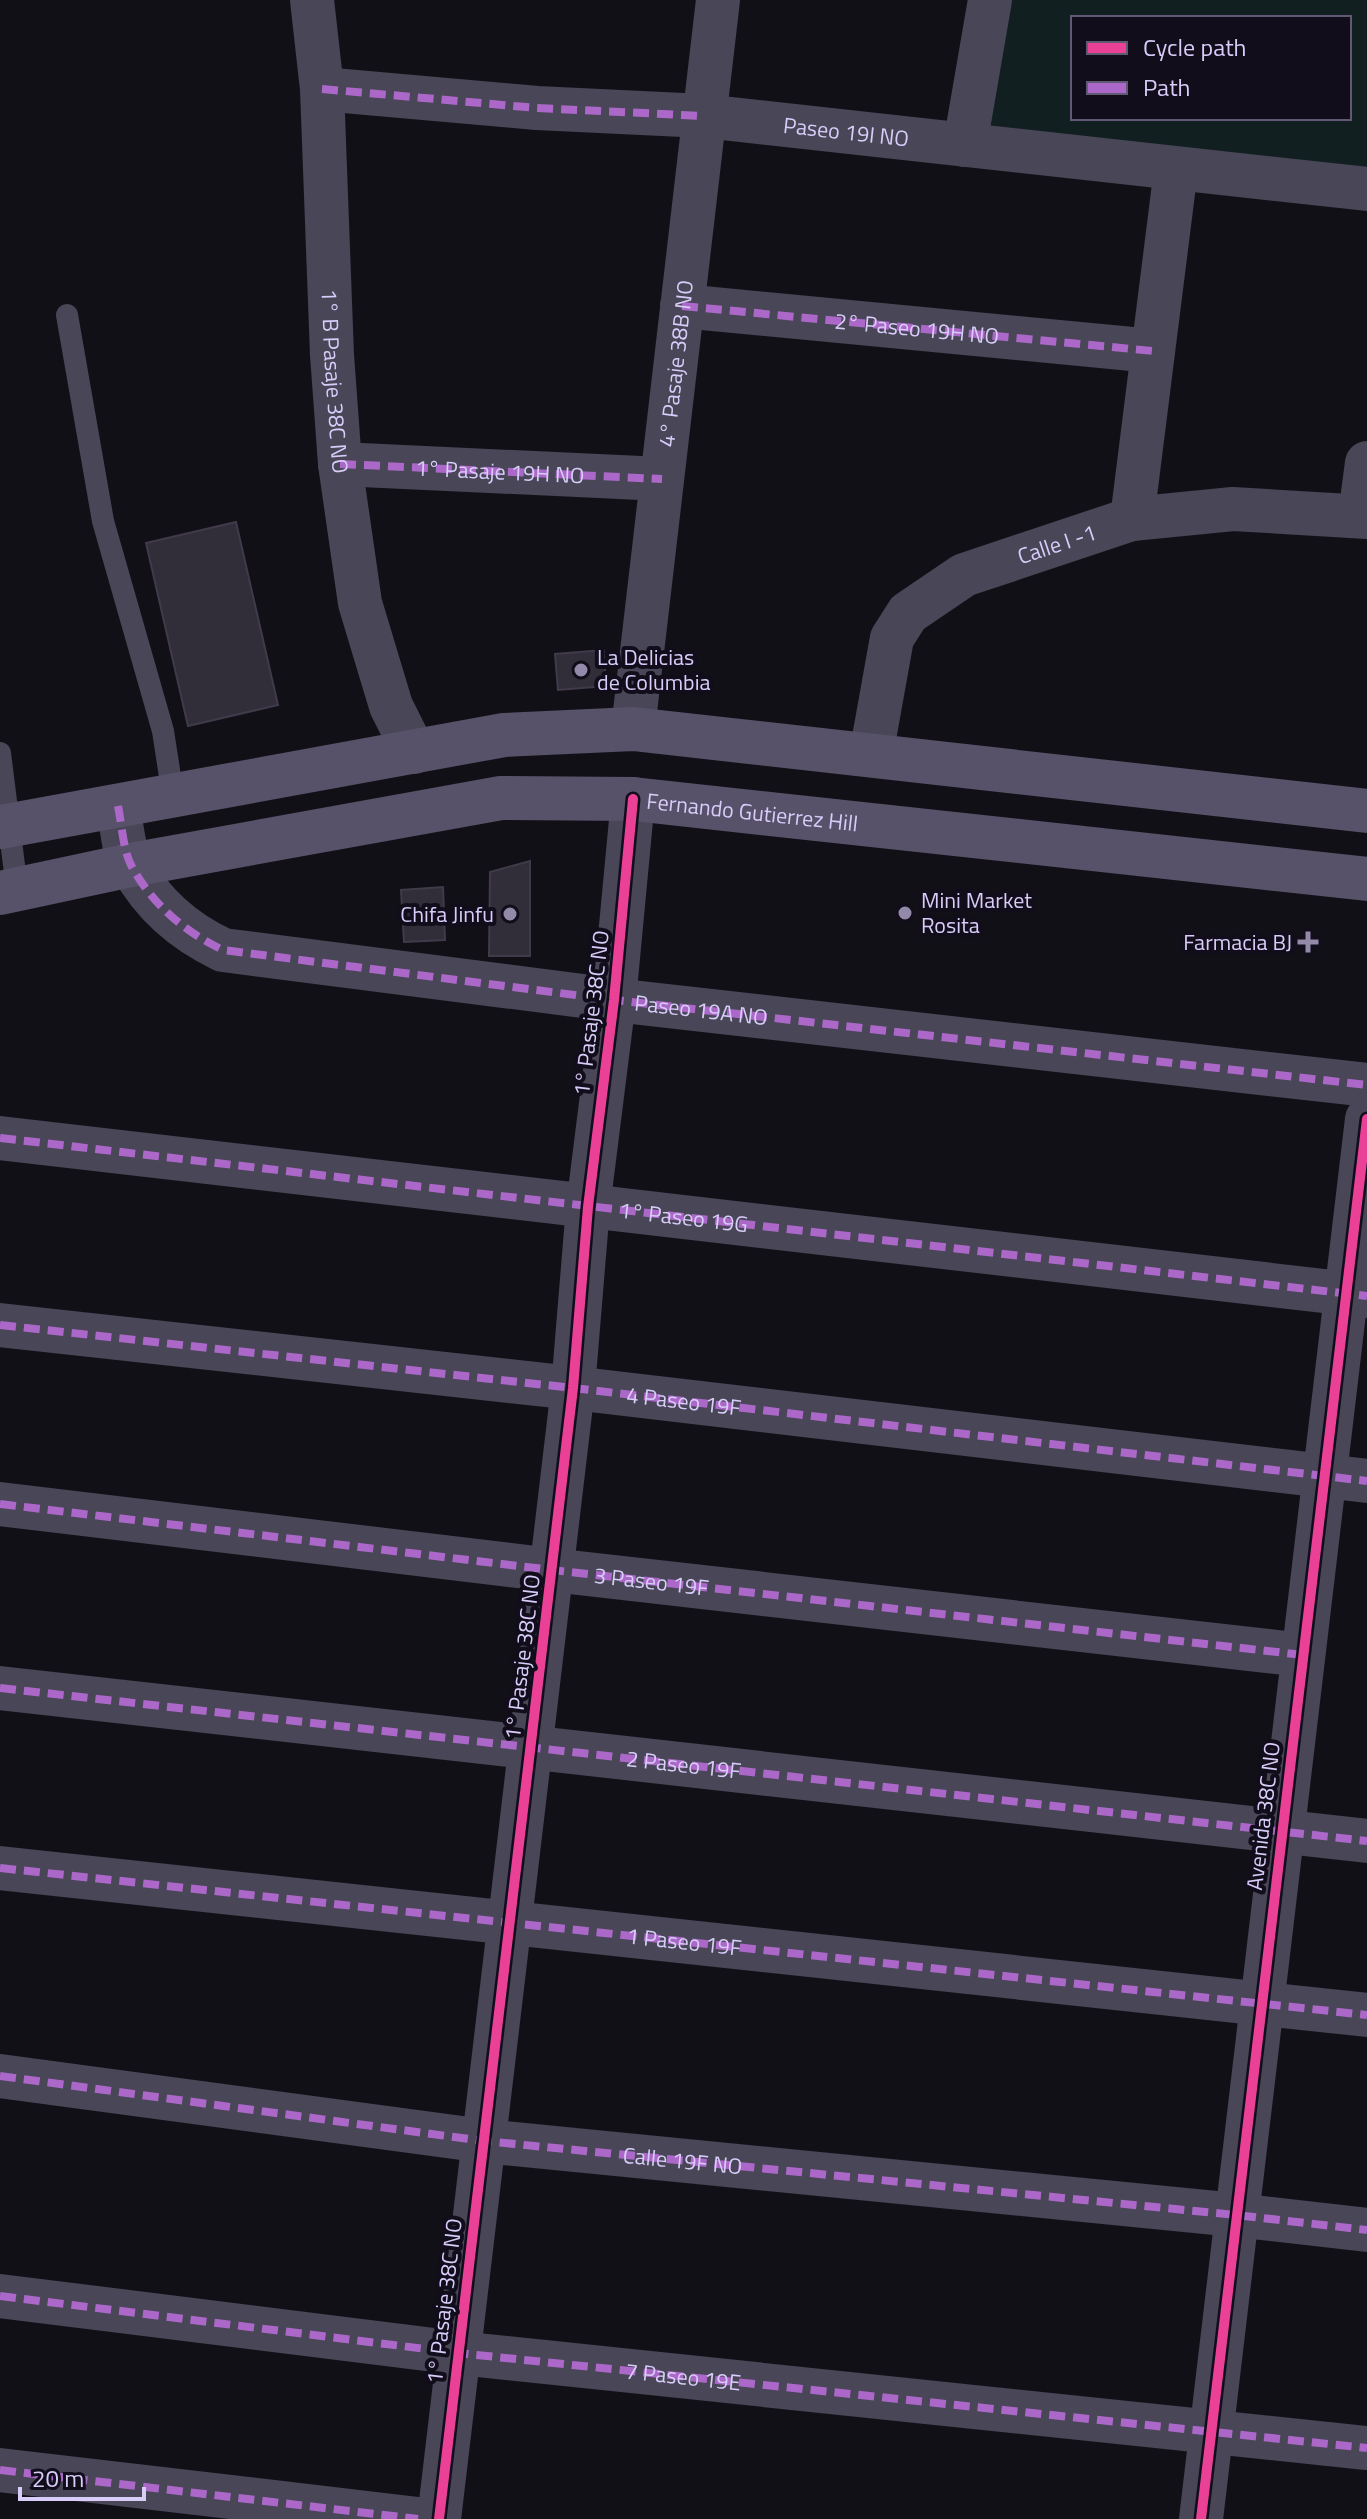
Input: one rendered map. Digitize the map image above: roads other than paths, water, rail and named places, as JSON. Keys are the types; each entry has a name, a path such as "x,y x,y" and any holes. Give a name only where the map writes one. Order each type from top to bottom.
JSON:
{"street":[{"name":"1° B Pasaje 38C NO","path":"312,0 322,89 332,355 340,464 360,603 391,706 414,752"},
{"name":"4° Pasaje 38B NO","path":"633,729 718,0"},
{"path":"965,145 990,0"},
{"name":"Paseo 19I NO","path":"322,89 537,108 704,116 1367,189"},
{"path":"1132,519 1176,169"},
{"name":"2° Paseo 19H NO","path":"682,306 1153,351"},
{"path":"1364,516 1367,463"},
{"name":"1° Pasaje 19H NO","path":"340,464 662,479"},
{"name":"Calle I -1","path":"871,755 892,638 908,613 964,575 1132,519 1233,509 1364,516"},
{"path":"5,826 504,735 633,729 1367,811"},
{"name":"Fernando Gutierrez Hill","path":"9,891 131,865 501,798 633,799 1367,879"},
{"name":"1° Pasaje 38C NO","path":"439,2519 573,1388 588,1207 614,1000 633,799"},
{"name":"Paseo 19A NO","path":"118,806 131,865 167,914 194,936 223,950 614,1000 1367,1085"},
{"name":"Avenida 38C NO","path":"1201,2519 1324,1476 1356,1295 1367,1119"},
{"name":"1° Paseo 19G","path":"0,1138 1356,1295"},
{"name":"4 Paseo 19F","path":"0,1325 1367,1481"},
{"name":"3 Paseo 19F","path":"0,1504 1303,1655"},
{"name":"2 Paseo 19F","path":"0,1688 1367,1841"},
{"name":"1 Paseo 19F","path":"0,1868 1367,2015"},
{"name":"Calle 19F NO","path":"0,2076 484,2141 1367,2230"},
{"name":"7 Paseo 19E","path":"0,2296 458,2353 1367,2448"},
{"path":"0,2470 418,2519"}],"lane":[{"path":"67,315 103,521 163,731 173,796"},
{"path":"0,753 9,891"}],"place":[{"name":"La Delicias de Columbia","path":"581,670"},
{"name":"Mini Market Rosita","path":"905,913"},
{"name":"Chifa Jinfu","path":"510,914"},
{"name":"Farmacia BJ","path":"1308,942"}]}
